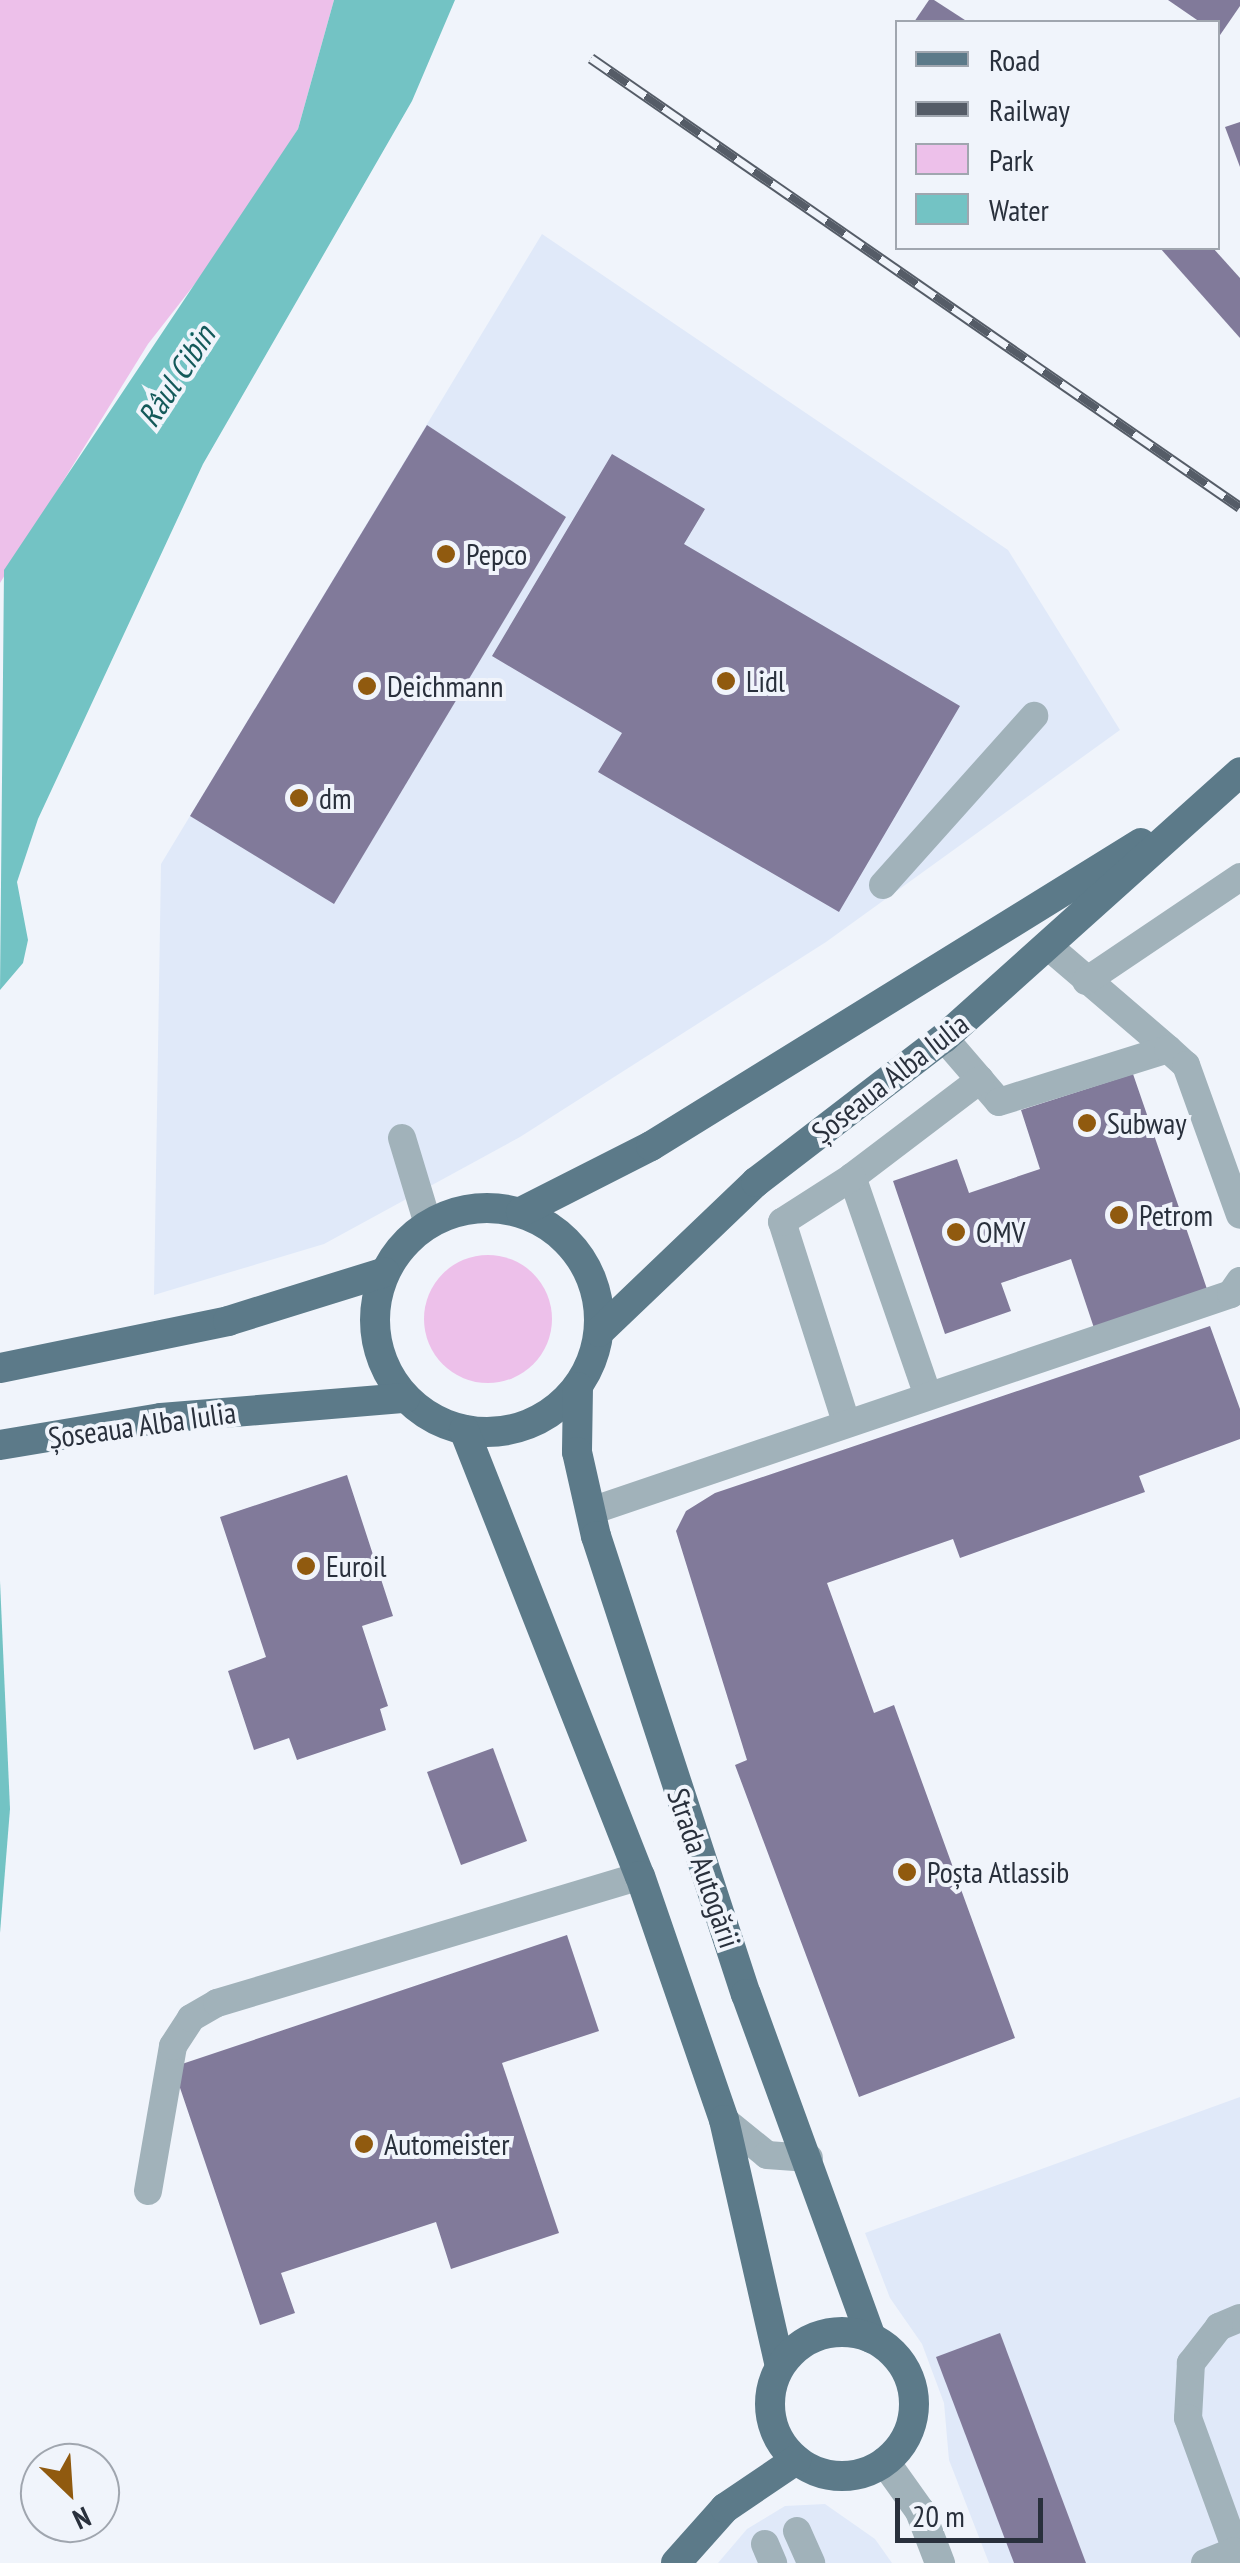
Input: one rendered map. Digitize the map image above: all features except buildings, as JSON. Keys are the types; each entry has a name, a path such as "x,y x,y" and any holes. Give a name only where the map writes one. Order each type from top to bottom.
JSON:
{"main road":[{"name":"Șoseaua Alba Iulia","path":"599,1332 756,1182 944,1038 1048,946 1178,821 1240,772"},
{"name":"Șoseaua Alba Iulia","path":"521,1212 651,1146 1178,821"},
{"path":"489,1207 521,1212 572,1245 590,1272 599,1332 578,1387 527,1426 464,1430 432,1419 405,1398 375,1338 375,1304 385,1272 428,1224 489,1207"},
{"path":"0,1368 120,1346 385,1272"},
{"name":"Strada Autogării","path":"578,1387 577,1452 591,1510 683,1806 871,2338"},
{"name":"Șoseaua Alba Iulia","path":"0,1445 162,1418 405,1398"},
{"name":"Strada Autogării","path":"464,1430 640,1876 724,2120 780,2366"},
{"path":"846,2332 871,2338 904,2366 912,2385 910,2428 885,2462 868,2472 830,2476 796,2460 770,2416 780,2366 820,2336 846,2332"},
{"path":"676,2563 725,2508 796,2460"}],"street":[{"path":"885,2462 920,2511 940,2563"}],"lane":[{"path":"883,885 1034,716"},
{"path":"1086,981 1240,877"},
{"path":"1048,946 1186,1065 1240,1215"},
{"path":"944,1038 999,1102 1168,1049"},
{"path":"782,1222 852,1177 980,1080"},
{"path":"402,1138 428,1224"},
{"path":"852,1177 927,1394"},
{"path":"756,1182 782,1222 846,1422"},
{"path":"591,1510 1231,1294 1240,1281"},
{"path":"148,2191 173,2046 192,2018 216,2003 640,1876"},
{"path":"724,2120 767,2155 809,2158"},
{"path":"1205,2563 1237,2556 1188,2418 1191,2364 1219,2327 1240,2318"},
{"path":"772,2548 796,2563"},
{"path":"772,2548 811,2563"}],"shaded area":[{"path":"542,234 1008,550 1120,730 826,942 520,1137 324,1244 154,1295 161,864"},
{"path":"1240,2097 1240,2563 989,2563 949,2460 944,2403 922,2344 890,2298 865,2233"},
{"path":"825,2504 875,2539 892,2563 718,2563 747,2529 785,2506"}],"green space":[{"path":"0,0 334,0 298,129 233,235 148,344 0,583"},
{"path":"488,1255 513,1260 533,1274 547,1294 552,1319 547,1344 533,1364 513,1378 488,1383 463,1378 443,1364 429,1344 424,1319 429,1294 443,1274 463,1260"}],"water":[{"name":"Râul Cibin","path":"334,0 455,0 412,101 203,464 38,819 17,882 28,940 23,963 0,990 4,570 298,129"},
{"path":"0,1581 10,1809 0,1933"}],"railway":[{"path":"591,58 1240,507"}],"place":[{"name":"Pepco","path":"446,554"},
{"name":"Lidl","path":"726,681"},
{"name":"Deichmann","path":"367,686"},
{"name":"dm","path":"299,798"},
{"name":"Subway","path":"1087,1123"},
{"name":"Petrom","path":"1119,1215"},
{"name":"OMV","path":"956,1232"},
{"name":"Euroil","path":"306,1566"},
{"name":"Poșta Atlassib","path":"907,1872"},
{"name":"Automeister","path":"364,2144"}]}
